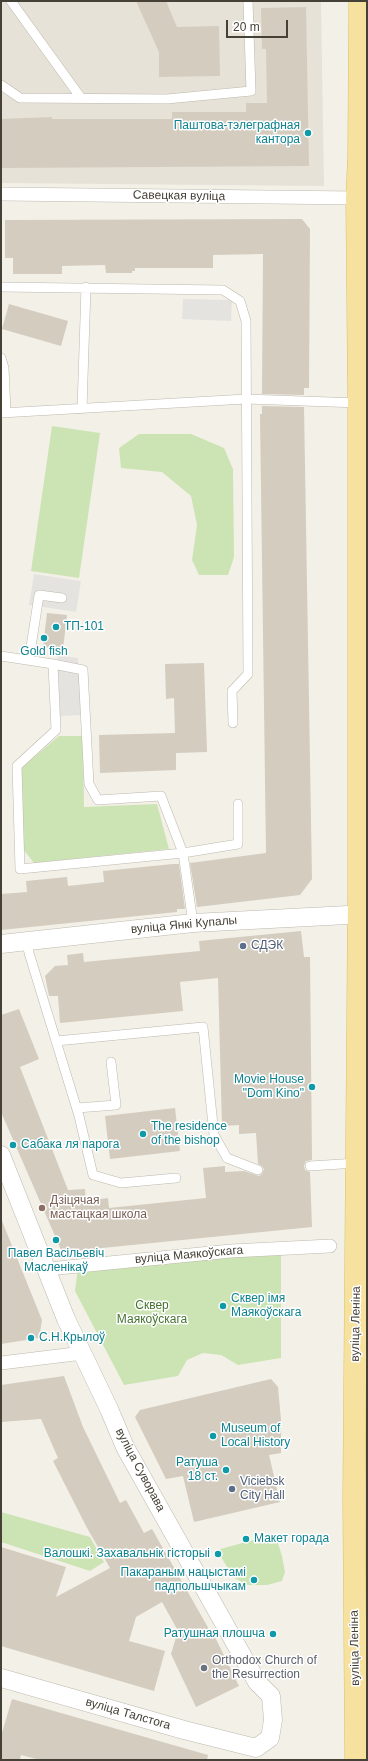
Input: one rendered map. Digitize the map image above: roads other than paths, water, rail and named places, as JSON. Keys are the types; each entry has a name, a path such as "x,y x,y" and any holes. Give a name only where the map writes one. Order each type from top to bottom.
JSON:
{"main road":[{"name":"вуліца Леніна","path":"356,1760 354,1637 361,1360 357,1163 362,914 357,198 359,157 360,1"}],"street":[{"name":"Савецкая вуліца","path":"1,194 357,198"},
{"name":"вуліца Янкі Купалы","path":"1,944 193,923 362,914"},
{"name":"вуліца Суворава","path":"1,1155 48,1268 66,1319 129,1454 257,1682 271,1696 273,1720 270,1738 256,1748"},
{"name":"вуліца Маякоўскага","path":"48,1268 231,1251 330,1246"},
{"path":"1,1363 83,1353"},
{"name":"вуліца Талстога","path":"1,1678 184,1730 256,1748"}],"lane":[{"path":"10,1 81,98"},
{"path":"1,86 20,98 167,99 250,91 248,1"},
{"path":"1,287 223,290 240,301 246,321 248,674 232,691 233,723"},
{"path":"82,409 86,287"},
{"path":"1,358 4,368 3,412 246,400 359,403"},
{"path":"29,660 40,595 62,598"},
{"path":"1,656 83,670 89,784 98,800 161,796 183,853 193,923"},
{"path":"53,664 56,730 17,766 20,869 183,853 238,844 238,804"},
{"path":"27,942 29,953 77,1108 93,1175 121,1183 176,1178"},
{"path":"56,1041 203,1027 214,1135 227,1158 258,1170"},
{"path":"77,1108 116,1105 111,1062"},
{"path":"310,1166 357,1163"}],"place":[{"name":"Паштова-тэлеграфная кантора","path":"308,133"},
{"name":"ТП-101","path":"56,627"},
{"name":"Gold fish","path":"44,638"},
{"name":"СДЭК","path":"243,946"},
{"name":"Movie House \"Dom Kino\"","path":"312,1087"},
{"name":"The residence of the bishop","path":"143,1134"},
{"name":"Сабака ля парога","path":"13,1145"},
{"name":"Дзіцячая мастацкая школа","path":"42,1208"},
{"name":"Павел Васільевіч Масленікаў","path":"56,1240"},
{"name":"Сквер імя Маякоўскага","path":"223,1306"},
{"name":"С.Н.Крылоў","path":"31,1338"},
{"name":"Museum of Local History","path":"213,1436"},
{"name":"Ратуша 18 ст.","path":"226,1470"},
{"name":"Viciebsk City Hall","path":"232,1489"},
{"name":"Макет горада","path":"246,1539"},
{"name":"Валошкі. Захавальнік гісторыі","path":"218,1554"},
{"name":"Пакараным нацыстамі падпольшчыкам","path":"254,1580"},
{"name":"Ратушная плошча","path":"273,1634"},
{"name":"Orthodox Church of the Resurrection","path":"204,1668"}],"park label":[{"name":"Сквер Маякоўскага","path":"152,1313"}]}
